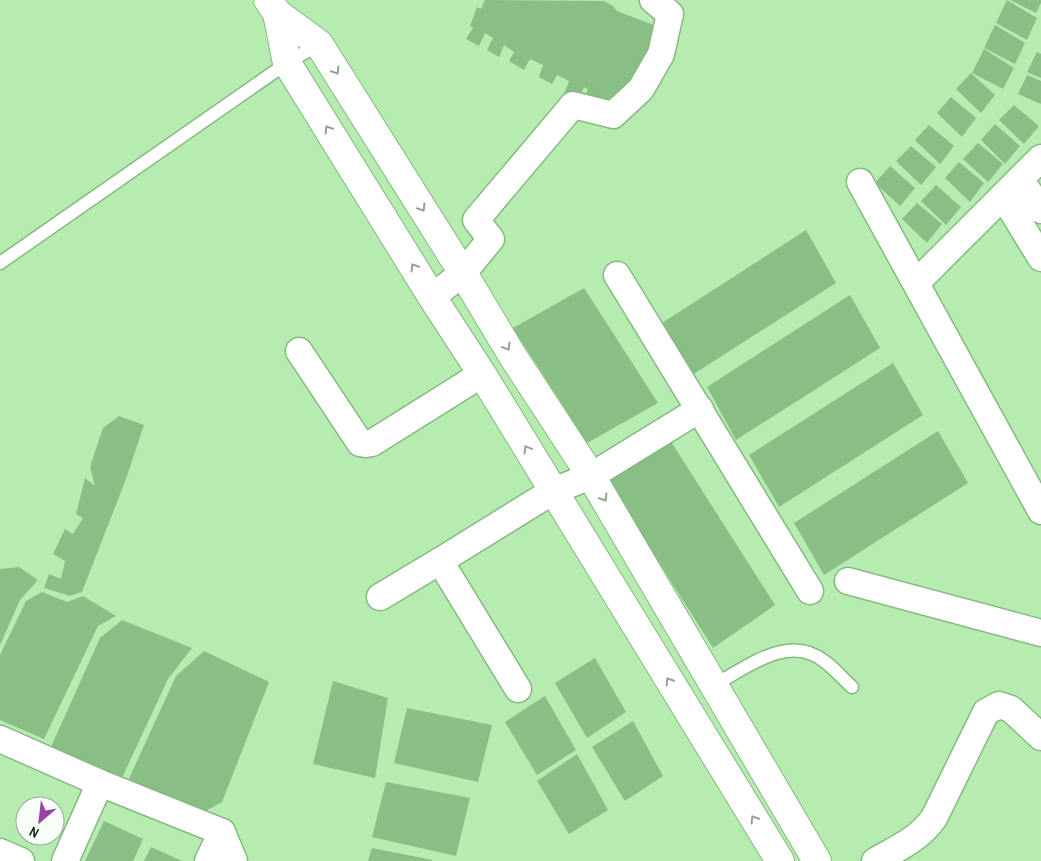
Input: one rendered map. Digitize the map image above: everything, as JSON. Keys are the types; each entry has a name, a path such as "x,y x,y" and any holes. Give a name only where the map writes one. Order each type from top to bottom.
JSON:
{"street":[{"path":"432,297 463,273 491,239 476,220 573,106 613,116 641,89 661,54 670,14 653,0"},
{"path":"273,6 319,44 463,273 512,355 591,476 817,861"},
{"path":"273,6 287,63 482,374 780,861"},
{"path":"916,283 1041,158"},
{"path":"860,182 1041,511"},
{"path":"1012,188 1041,210"},
{"path":"1012,188 1041,258"},
{"path":"617,275 810,591"},
{"path":"299,351 360,442 366,444 482,374"},
{"path":"380,597 552,491 591,476 700,409"},
{"path":"440,561 518,689"},
{"path":"848,581 1041,633"},
{"path":"875,861 912,841 925,831 934,818 986,712 999,706 1011,709 1041,738"},
{"path":"0,739 100,783 222,832 234,861"},
{"path":"65,861 100,783"},
{"path":"208,861 222,832"},
{"path":"0,852 21,861"}],"lane":[{"path":"0,263 287,63 319,44"},
{"path":"714,685 770,654 792,650 809,653 823,660 852,687"}],"building":[{"path":"485,0 604,1 613,6 617,11 656,26 656,35 636,83 597,105 583,100 588,89 584,87 579,100 564,94 569,81 557,75 552,84 539,77 543,65 530,59 524,70 509,61 514,52 504,45 499,57 487,50 493,38 485,33 479,46 466,39 473,28 470,26 477,7 481,9"},
{"path":"1007,0 1037,18 1027,40 996,23"},
{"path":"1010,0 1041,0 1041,3 1036,13"},
{"path":"995,25 1025,43 1015,64 984,48"},
{"path":"984,49 1014,68 1003,89 972,73"},
{"path":"1037,52 1041,54 1041,78 1027,72"},
{"path":"971,73 995,95 981,113 956,89"},
{"path":"1027,75 1041,81 1041,104 1018,94"},
{"path":"951,97 976,118 962,137 937,113"},
{"path":"1014,105 1039,126 1024,144 999,120"},
{"path":"995,124 1020,146 1005,164 981,140"},
{"path":"929,125 954,146 940,164 915,140"},
{"path":"978,143 1003,164 988,182 963,159"},
{"path":"911,146 936,167 921,185 896,161"},
{"path":"959,162 984,183 970,202 945,178"},
{"path":"890,166 915,188 900,206 875,183"},
{"path":"936,185 961,207 946,225 921,201"},
{"path":"917,203 942,224 927,243 902,219"},
{"path":"806,230 836,283 692,375 662,323"},
{"path":"584,288 658,403 587,443 513,328"},
{"path":"850,295 880,348 736,440 707,387"},
{"path":"893,363 923,415 779,507 749,455"},
{"path":"119,416 144,425 126,479 82,592 70,596 44,588 49,574 61,579 65,561 53,554 65,529 73,534 83,518 76,514 85,478 95,486 90,467 103,428"},
{"path":"938,431 968,483 824,575 794,523"},
{"path":"670,440 775,605 713,648 607,480"},
{"path":"19,567 38,580 20,600 0,645 0,569"},
{"path":"42,592 67,602 83,596 116,616 98,626 44,739 0,720 0,655 26,601"},
{"path":"122,620 192,648 168,679 121,780 50,749 100,638"},
{"path":"204,651 269,682 222,802 198,815 127,783 176,676"},
{"path":"595,658 626,712 587,738 555,683"},
{"path":"333,681 388,698 375,778 313,764"},
{"path":"545,696 576,750 537,775 505,722"},
{"path":"407,708 492,725 478,782 394,763"},
{"path":"633,721 663,776 625,801 592,747"},
{"path":"577,754 608,810 569,834 537,781"},
{"path":"386,782 470,798 456,856 372,837"},
{"path":"104,821 143,839 133,861 85,861"},
{"path":"151,847 182,861 144,861"},
{"path":"372,848 432,860 432,861 368,861"}]}
